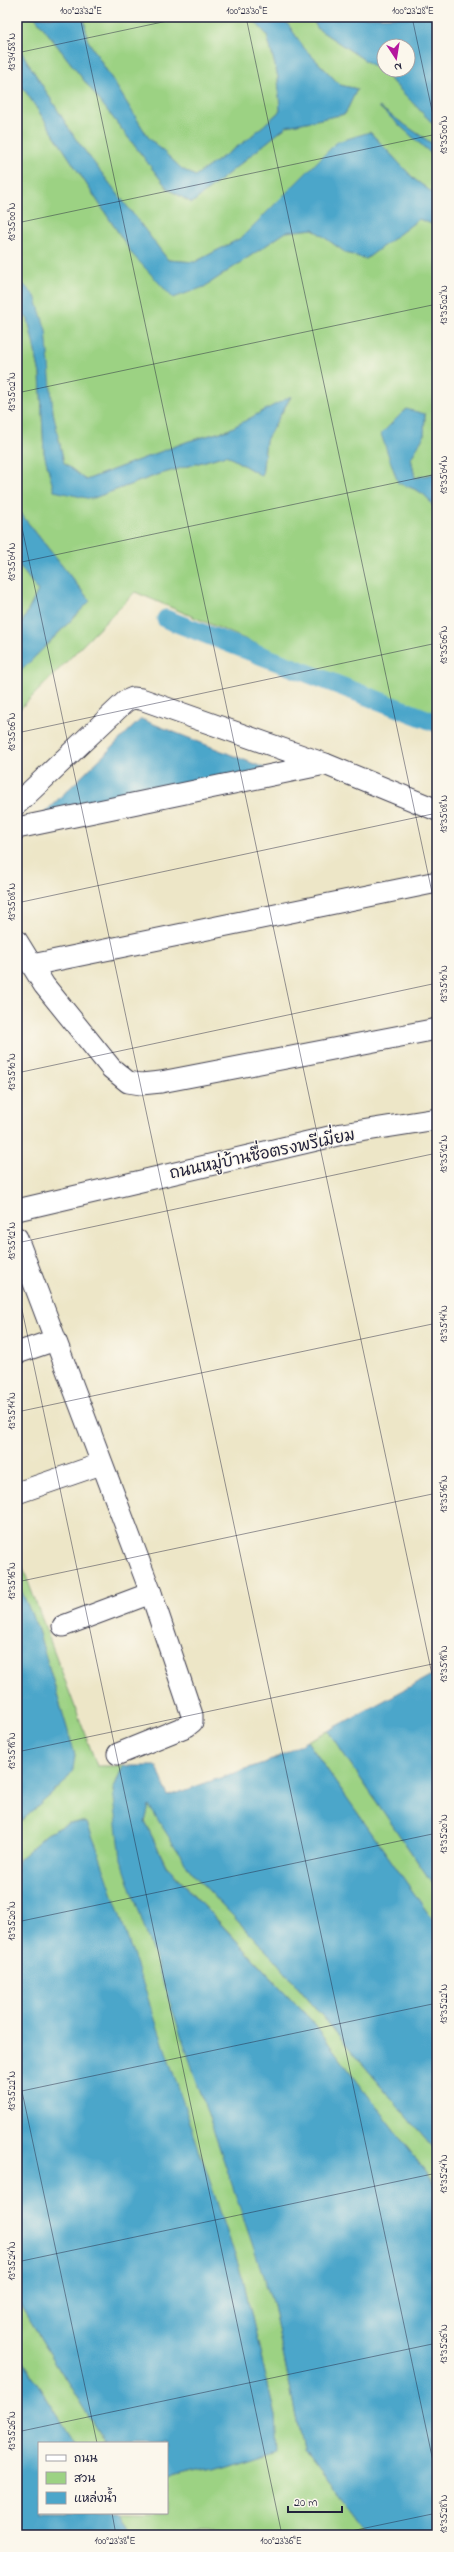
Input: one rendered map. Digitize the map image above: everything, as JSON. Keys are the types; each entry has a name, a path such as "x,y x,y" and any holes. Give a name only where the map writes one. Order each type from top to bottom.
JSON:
{"street":[{"path":"17,804 126,701 133,698 140,698 325,764 437,810"},
{"path":"17,828 325,764"},
{"path":"32,964 437,882"},
{"path":"17,942 44,985 111,1068 128,1082 161,1082 437,1029"},
{"name":"ถนนหมู่บ้านซื่อตรงพรีเมี่ยม","path":"17,1210 87,1192 342,1134 437,1119"},
{"path":"17,1238 54,1340 151,1592 192,1715 192,1722 118,1754"},
{"path":"17,1353 54,1340"},
{"path":"17,1493 101,1464"},
{"path":"63,1626 151,1592"}],"green space":[{"path":"17,17 35,17 168,189 192,203 287,126 345,114 357,89 340,85 304,48 283,17 311,17 318,29 376,68 376,78 389,78 437,128 437,147 383,110 437,159 437,196 414,179 370,132 337,143 241,238 195,262 168,260 75,138 17,45"},
{"path":"84,17 251,17 267,35 278,77 280,111 247,140 195,176 182,169 148,137 87,39"},
{"path":"17,84 24,89 133,255 204,287 286,232 313,229 346,253 366,259 419,219 437,226 437,473 415,478 411,458 424,436 425,414 398,483 422,493 430,501 437,514 437,721 135,592 17,712 17,675 90,601 17,509 17,309 28,319 40,374 44,453 91,499 157,475 226,455 262,476 266,440 291,397 228,430 189,441 86,480 64,463 53,412 35,296 17,278"},
{"path":"17,562 38,591 17,633"},
{"path":"17,1552 97,1766 123,1766 113,1790 273,2305 303,2450 368,2535 131,2535 120,2514 168,2514 168,2479 212,2469 276,2449 275,2416 243,2279 87,1823 69,1823 47,1834 17,1861 17,1825 64,1783 75,1755 37,1627 17,1581"},
{"path":"328,1731 437,1890 437,1926 307,1741"},
{"path":"149,1805 192,1873 274,1959 437,2152 437,2187 311,2020 166,1865 145,1822"},
{"path":"17,2300 104,2442 74,2442 17,2351"}],"water":[{"path":"35,17 84,17 87,39 148,137 182,169 195,176 247,140 280,111 278,77 267,35 251,17 283,17 304,48 340,85 357,89 345,114 287,126 192,203 168,189"},
{"path":"311,17 437,17 437,128 389,78 416,78 416,38 376,38 376,68 318,29"},
{"path":"17,45 75,138 168,260 195,262 241,238 337,142 370,132 414,179 437,196 437,226 419,219 366,259 346,253 313,229 286,232 204,287 173,298 133,255 24,89 17,84"},
{"path":"379,107 437,147 437,159"},
{"path":"17,278 35,296 46,330 53,412 64,463 86,480 189,441 228,430 291,396 266,440 262,476 226,455 157,475 91,499 54,491 44,453 40,374 28,319 17,309"},
{"path":"406,409 425,414 424,436 411,458 415,478 437,473 437,514 430,501 422,493 398,483 381,434"},
{"path":"17,509 90,601 17,675 17,633 38,591 17,562"},
{"path":"141,719 277,773 42,815"},
{"path":"17,1581 37,1627 75,1755 73,1770 64,1783 17,1825"},
{"path":"437,1672 437,1890 328,1731"},
{"path":"307,1741 437,1926 437,2152 274,1959 192,1873 149,1806 145,1822 166,1866 311,2020 437,2187 437,2535 368,2535 303,2450 273,2305 121,1859 113,1790 123,1766 157,1766 168,1796 275,1759"},
{"path":"69,1823 87,1823 97,1848 243,2279 275,2416 277,2449 212,2469 168,2479 168,2442 104,2442 17,2300 17,1861 47,1834"},
{"path":"17,2351 74,2442 38,2442 38,2514 120,2514 131,2535 17,2535"}],"waterway":[{"path":"166,619 437,723"}]}
